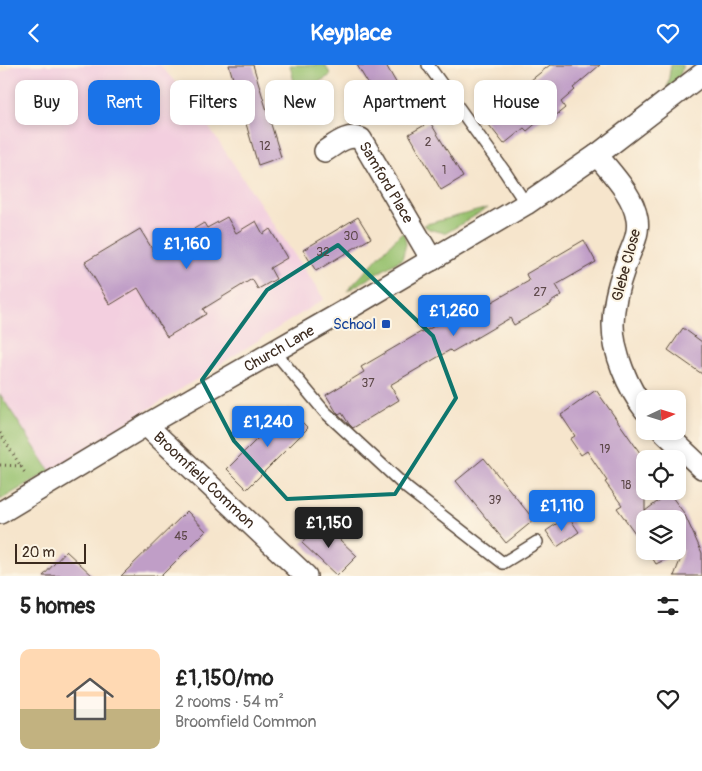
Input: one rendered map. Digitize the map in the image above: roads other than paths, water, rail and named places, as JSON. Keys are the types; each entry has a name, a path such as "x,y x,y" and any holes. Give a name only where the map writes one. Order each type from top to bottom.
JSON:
{"street":[{"name":"Church Lane","path":"0,513 146,425 526,204 597,155 702,74"},
{"name":"Samford Place","path":"326,151 347,138 356,137 361,139 432,260"},
{"name":"Glebe Close","path":"597,155 627,195 637,219 637,232 618,287 613,326 621,366 636,395"},
{"name":"Broomfield Common","path":"146,425 306,576"},
{"path":"672,440 702,468"}],"lane":[{"path":"428,65 526,204"},
{"path":"274,351 331,418 408,489 503,563 537,542"}],"place":[{"name":"School","path":"386,324"}]}
